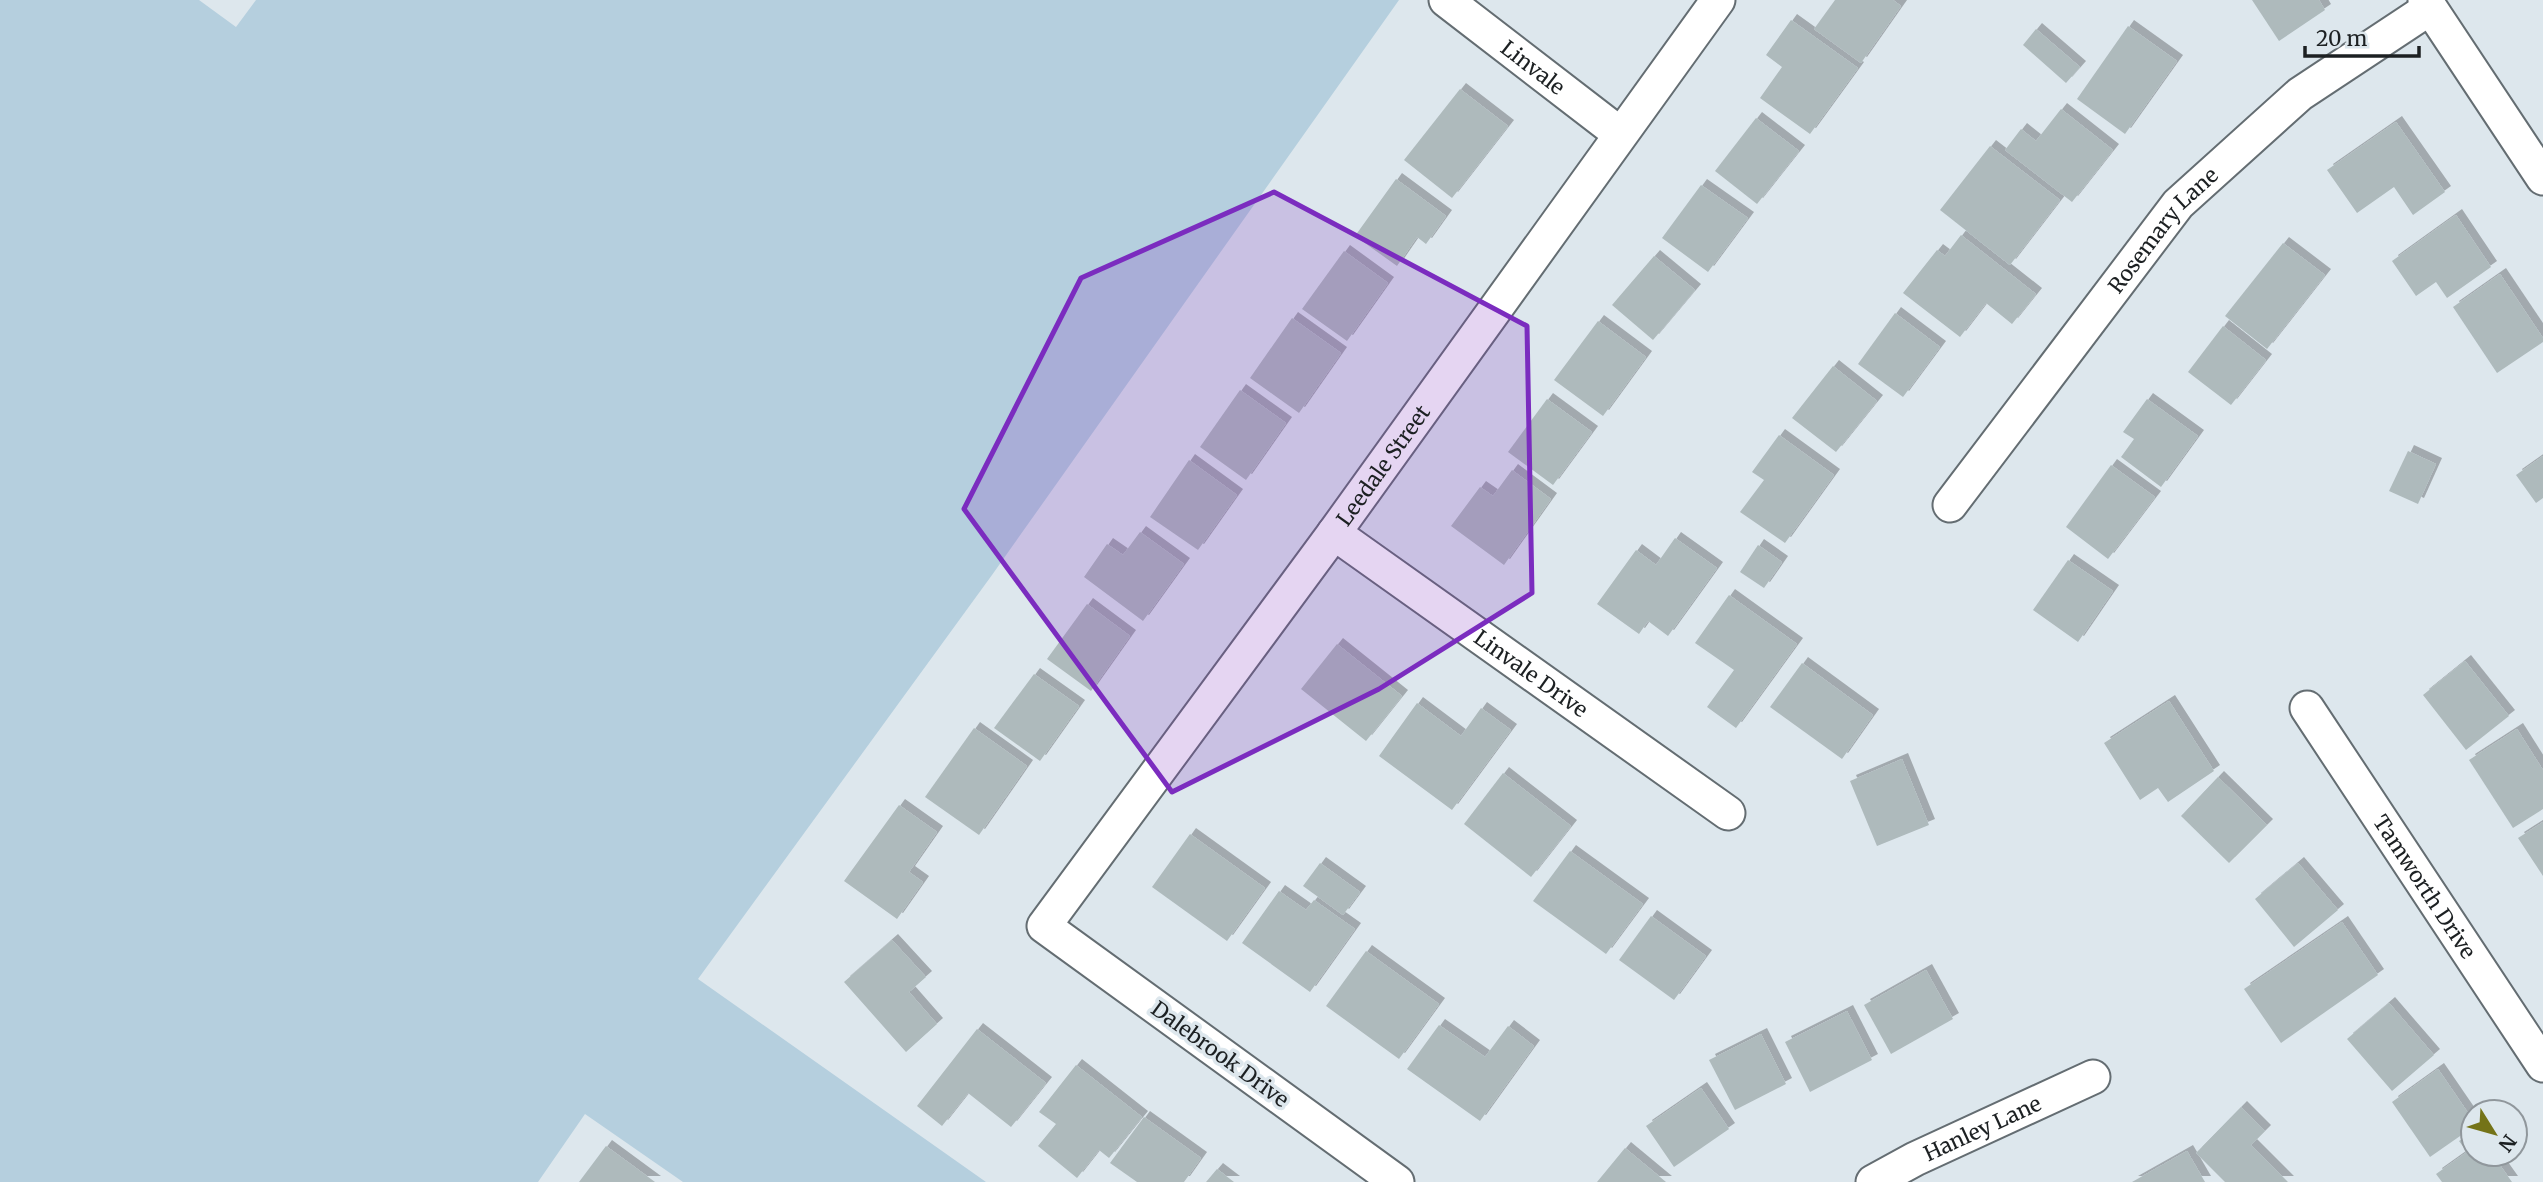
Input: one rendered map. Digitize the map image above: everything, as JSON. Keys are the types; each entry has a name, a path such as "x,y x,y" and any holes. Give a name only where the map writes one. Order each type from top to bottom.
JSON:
{"street":[{"name":"Linvale","path":"1446,0 1620,134"},
{"name":"Leedale Street","path":"1044,926 1334,533 1718,0"},
{"path":"2428,4 2543,178"},
{"name":"Rosemary Lane","path":"1950,505 2178,204 2300,94 2428,4"},
{"name":"Linvale Drive","path":"1334,533 1728,813"},
{"name":"Tamworth Drive","path":"2306,708 2543,1065"},
{"name":"Dalebrook Drive","path":"1044,926 1397,1182"},
{"name":"Hanley Lane","path":"1873,1182 1915,1159 2093,1077"}],"highlighted area":[{"path":"1274,192 1527,326 1532,593 1379,689 1172,792 964,509 1081,278"}],"shaded area":[{"path":"0,0 199,0 236,27 256,0 1399,0 992,575 698,979 986,1182 683,1182 585,1114 538,1182 0,1182"}],"building":[{"path":"1835,0 1893,0 1901,6 1861,63 1814,29"},
{"path":"2252,0 2319,0 2325,10 2279,41"},
{"path":"1791,20 1858,68 1810,134 1760,98 1782,67 1766,55"},
{"path":"2128,26 2177,61 2125,134 2077,99"},
{"path":"2036,29 2080,67 2066,83 2023,45"},
{"path":"1460,89 1508,126 1452,198 1404,160"},
{"path":"2061,109 2113,150 2072,202 2005,150 2021,129 2036,141"},
{"path":"1756,118 1799,151 1757,204 1715,171"},
{"path":"2396,122 2445,192 2413,215 2394,187 2357,213 2327,170"},
{"path":"1990,146 2060,200 2010,265 1940,210"},
{"path":"1396,179 1446,216 1426,244 1417,237 1397,266 1355,236"},
{"path":"1701,185 1748,218 1708,272 1662,238"},
{"path":"2456,215 2491,267 2447,298 2436,282 2416,296 2392,261"},
{"path":"1961,235 2036,294 2012,324 1986,303 1960,337 1903,293 1937,250 1945,256"},
{"path":"2283,243 2325,275 2267,349 2225,316"},
{"path":"1344,251 1388,283 1347,341 1302,309"},
{"path":"1654,256 1695,290 1653,340 1612,305"},
{"path":"2500,274 2543,338 2543,342 2497,373 2453,307"},
{"path":"1895,313 1940,347 1903,397 1858,364"},
{"path":"1292,318 1341,353 1299,413 1250,378"},
{"path":"1598,321 1646,357 1603,416 1554,380"},
{"path":"2223,326 2266,360 2231,405 2188,372"},
{"path":"1833,366 1877,401 1836,452 1792,418"},
{"path":"1240,390 1286,423 1246,480 1200,447"},
{"path":"1547,399 1592,432 1553,485 1508,452"},
{"path":"2147,399 2198,436 2161,487 2121,457 2134,439 2123,432"},
{"path":"1779,435 1834,475 1785,543 1740,512 1764,480 1752,472"},
{"path":"2408,451 2436,464 2418,504 2389,491"},
{"path":"2543,456 2543,498 2536,503 2516,475"},
{"path":"1189,460 1237,495 1198,550 1150,517"},
{"path":"2111,465 2155,497 2108,559 2066,527"},
{"path":"1512,470 1551,499 1504,565 1451,526 1480,487 1493,496"},
{"path":"1140,532 1184,564 1143,621 1084,577 1107,544 1123,555"},
{"path":"1675,538 1717,568 1668,636 1648,621 1639,634 1597,604 1636,550 1656,565"},
{"path":"1758,545 1782,562 1764,588 1740,572"},
{"path":"2068,560 2113,591 2078,642 2033,610"},
{"path":"1729,595 1797,644 1736,728 1707,707 1734,670 1695,643"},
{"path":"1087,604 1130,636 1091,691 1047,659"},
{"path":"1337,644 1402,696 1366,741 1301,689"},
{"path":"2465,661 2509,716 2466,750 2423,695"},
{"path":"1802,663 1873,715 1842,759 1770,707"},
{"path":"1034,674 1079,706 1040,761 994,728"},
{"path":"2169,701 2214,771 2168,802 2158,788 2140,800 2104,743"},
{"path":"1417,703 1461,736 1481,708 1511,730 1452,810 1379,756"},
{"path":"974,728 1027,766 979,835 925,797"},
{"path":"2517,729 2543,770 2543,809 2513,828 2469,760"},
{"path":"1902,759 1929,825 1877,846 1850,781"},
{"path":"1503,773 1571,826 1531,877 1464,824"},
{"path":"2218,777 2267,825 2229,863 2181,816"},
{"path":"899,805 937,832 909,872 923,882 897,919 844,881"},
{"path":"2543,822 2543,876 2518,838"},
{"path":"1190,834 1265,888 1227,941 1152,887"},
{"path":"1570,851 1643,904 1606,954 1533,901"},
{"path":"1320,863 1360,892 1343,915 1303,886"},
{"path":"2298,863 2338,910 2294,947 2255,899"},
{"path":"1279,891 1306,910 1314,900 1355,929 1310,992 1242,943"},
{"path":"1651,916 1706,956 1674,1000 1619,960"},
{"path":"2342,922 2378,975 2281,1043 2244,989"},
{"path":"892,940 926,977 909,992 937,1024 906,1052 844,982"},
{"path":"1366,951 1439,1004 1399,1059 1326,1006"},
{"path":"1926,970 1953,1019 1891,1054 1864,1005"},
{"path":"2389,1003 2434,1055 2392,1091 2347,1039"},
{"path":"1847,1011 1872,1060 1810,1092 1785,1042"},
{"path":"1439,1025 1485,1057 1508,1026 1534,1046 1480,1121 1407,1069"},
{"path":"977,1029 1046,1083 1011,1127 968,1093 942,1126 917,1106"},
{"path":"1761,1034 1786,1084 1735,1110 1709,1060"},
{"path":"1076,1065 1142,1117 1109,1158 1099,1150 1077,1178 1038,1146 1056,1124 1039,1112"},
{"path":"2438,1069 2459,1100 2459,1137 2430,1157 2392,1102"},
{"path":"1701,1088 1729,1129 1674,1167 1646,1126"},
{"path":"2241,1107 2265,1131 2251,1145 2288,1182 2225,1182 2196,1153"},
{"path":"1144,1117 1201,1158 1184,1182 1137,1182 1110,1163"},
{"path":"606,1146 655,1182 579,1182"},
{"path":"1625,1148 1666,1182 1597,1182"},
{"path":"2187,1151 2205,1182 2132,1182"},
{"path":"2459,1158 2459,1168 2502,1168 2512,1182 2442,1182 2436,1174"},
{"path":"1217,1169 1234,1182 1206,1182"}]}
